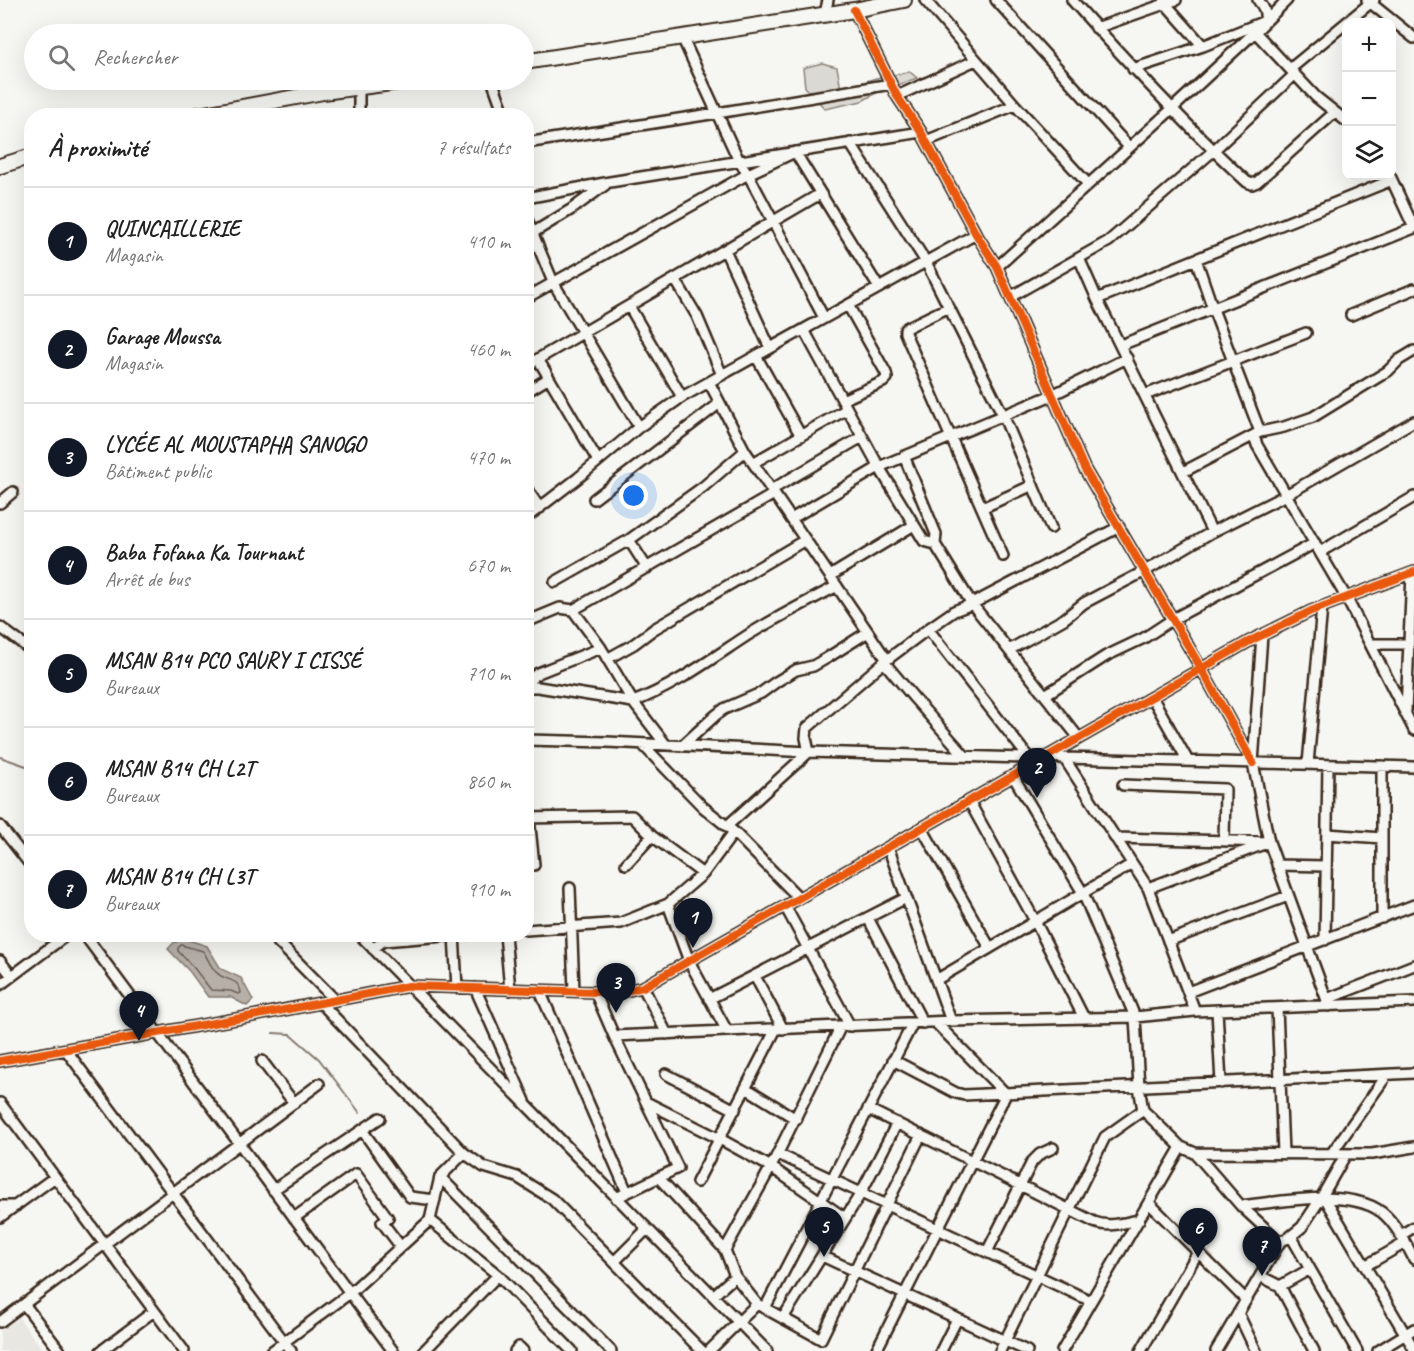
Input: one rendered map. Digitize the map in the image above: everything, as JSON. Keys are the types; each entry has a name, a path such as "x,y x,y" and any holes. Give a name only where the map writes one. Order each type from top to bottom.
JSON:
{"highway":[{"path":"534,60 682,38 826,7 854,10 904,0"},
{"path":"237,108 341,90"},
{"path":"0,166 24,158"}],"street":[{"path":"925,0 1015,105 1088,184"},
{"path":"996,0 1129,147"},
{"path":"1072,0 1133,69 1213,151 1247,182 1252,184 1257,182 1334,113"},
{"path":"1096,27 1164,2 1176,0"},
{"path":"1258,0 1266,13 1265,21"},
{"path":"998,267 1172,109 1287,0"},
{"path":"1352,18 1370,1 1414,38"},
{"path":"1164,2 1203,46"},
{"path":"854,10 897,96 923,136 976,234 998,267 1084,468 1202,668 1253,763"},
{"path":"1133,69 1203,46 1265,21"},
{"path":"1010,297 1109,241 1213,151 1342,28"},
{"path":"1255,32 1316,97 1342,118"},
{"path":"682,38 739,161 824,318"},
{"path":"897,96 976,60"},
{"path":"534,142 891,84"},
{"path":"359,90 359,108"},
{"path":"496,90 502,108"},
{"path":"534,196 850,143 923,136 1015,105"},
{"path":"850,143 926,262 1003,415 1051,528"},
{"path":"534,293 748,174 795,152"},
{"path":"795,152 879,288"},
{"path":"1097,298 1386,180"},
{"path":"1121,345 1414,228 1410,211 1392,180"},
{"path":"534,233 610,182"},
{"path":"534,361 820,194"},
{"path":"534,512 639,427 682,397 976,234"},
{"path":"534,244 582,333 639,427"},
{"path":"724,250 770,348"},
{"path":"1079,258 1212,532"},
{"path":"1196,259 1257,433 1257,445 1346,597 1414,730"},
{"path":"675,279 697,316 722,375"},
{"path":"1351,315 1414,290"},
{"path":"753,463 801,435 887,378 848,305"},
{"path":"629,306 682,397"},
{"path":"949,307 908,327 905,333 1003,556"},
{"path":"804,330 862,437 914,525 924,541 935,544"},
{"path":"1145,395 1306,333"},
{"path":"1183,472 1257,433 1313,417 1388,371 1399,360 1414,351"},
{"path":"756,356 801,435"},
{"path":"791,519 879,467 1052,395 1127,358"},
{"path":"538,359 598,460"},
{"path":"534,387 549,378"},
{"path":"709,382 745,451 868,632 885,661 965,756"},
{"path":"594,499 720,403"},
{"path":"1009,650 1064,619 1084,603 1212,532 1286,495 1414,421"},
{"path":"534,619 560,608 573,610 647,568 862,437"},
{"path":"555,582 629,540 703,487 745,451"},
{"path":"904,456 936,534 935,544 972,604 1079,738"},
{"path":"982,508 1033,485"},
{"path":"0,503 13,492"},
{"path":"1045,695 1106,656 1144,638 1173,619 1318,548 1414,497"},
{"path":"534,499 540,508"},
{"path":"830,576 914,525"},
{"path":"809,752 806,738 807,728 885,661 928,629 954,611 972,604 1119,527"},
{"path":"629,540 647,568"},
{"path":"607,659 804,540"},
{"path":"0,1061 409,986 595,992 625,991 643,987 1262,635 1322,607 1413,570 1408,644 1411,671 1406,713"},
{"path":"534,687 633,702 707,663 750,634 837,586"},
{"path":"1308,764 1322,607"},
{"path":"573,610 601,648 633,702 666,745"},
{"path":"0,627 24,642"},
{"path":"928,629 1029,758"},
{"path":"682,746 716,715 761,693 796,670 813,666 868,632"},
{"path":"1262,635 1253,763 1269,842 1328,1003"},
{"path":"1370,644 1408,644"},
{"path":"534,677 601,648"},
{"path":"1152,697 1188,761"},
{"path":"534,740 809,752 1414,767"},
{"path":"642,744 703,807 731,829 799,898"},
{"path":"534,929 621,923 668,904 703,874 731,829 809,752"},
{"path":"1064,758 1148,888 1196,1011"},
{"path":"1324,940 1328,765"},
{"path":"1382,766 1382,918"},
{"path":"1013,776 1083,893 1135,1017 1139,1087 1143,1110 1181,1147 1195,1153 1283,1154 1372,1154 1414,1147"},
{"path":"1123,785 1225,789 1224,841"},
{"path":"969,801 1035,921 1084,1018"},
{"path":"534,818 632,816 652,836 703,874"},
{"path":"0,826 24,857"},
{"path":"922,828 990,948"},
{"path":"1327,834 1382,838"},
{"path":"626,864 652,836"},
{"path":"1115,838 1269,842"},
{"path":"1148,888 1269,842"},
{"path":"888,847 951,1022"},
{"path":"936,980 1132,864"},
{"path":"1277,865 1326,866"},
{"path":"570,888 574,991"},
{"path":"1168,941 1288,896"},
{"path":"709,999 906,898"},
{"path":"668,904 689,961 727,1031"},
{"path":"1188,992 1414,905"},
{"path":"785,906 845,1026"},
{"path":"868,918 923,1023"},
{"path":"0,985 57,942"},
{"path":"90,942 393,1351"},
{"path":"278,942 335,1000"},
{"path":"366,942 767,1351"},
{"path":"373,949 379,942"},
{"path":"454,942 457,988"},
{"path":"507,942 510,990"},
{"path":"0,960 12,976"},
{"path":"1328,1003 1414,965"},
{"path":"755,976 779,1029"},
{"path":"643,987 667,1034"},
{"path":"475,988 527,1107"},
{"path":"540,991 627,1192"},
{"path":"595,992 678,1168 616,1198"},
{"path":"614,1036 935,1022 1135,1017 1328,1003 1414,1002"},
{"path":"321,1003 464,1153 484,1167 517,1177 552,1199 702,1351"},
{"path":"1277,1008 1283,1154"},
{"path":"1217,1010 1221,1083"},
{"path":"935,1022 1006,1094"},
{"path":"709,1351 739,1322 761,1306 832,1179 912,1023"},
{"path":"725,1250 845,1026"},
{"path":"697,1182 779,1029"},
{"path":"66,1050 291,1351"},
{"path":"893,1060 964,1095 1414,1073"},
{"path":"262,1061 294,1103"},
{"path":"666,1074 735,1110"},
{"path":"1331,1154 1387,1075"},
{"path":"0,1322 319,1084"},
{"path":"746,1088 796,1119"},
{"path":"876,1351 1006,1094"},
{"path":"646,1102 771,1167 845,1218"},
{"path":"0,1103 184,1351"},
{"path":"868,1109 1102,1226 1139,1220"},
{"path":"1000,1351 1105,1137 1143,1110"},
{"path":"273,1190 380,1118"},
{"path":"783,1318 861,1193 897,1123"},
{"path":"362,1130 410,1197 435,1200"},
{"path":"659,1178 725,1250 735,1276 761,1306 821,1339 921,1135"},
{"path":"1062,1351 1181,1147"},
{"path":"987,1252 1035,1158 1053,1148"},
{"path":"272,1351 350,1293 430,1220 440,1177 464,1153"},
{"path":"1195,1153 1241,1206 1280,1242"},
{"path":"778,1154 1091,1301"},
{"path":"1216,1351 1280,1242 1302,1227 1323,1198 1346,1154"},
{"path":"294,1218 356,1174 388,1218 382,1222 400,1247"},
{"path":"0,1217 55,1177"},
{"path":"440,1177 611,1351"},
{"path":"1323,1198 1365,1266 1410,1332 1414,1349"},
{"path":"1241,1206 1323,1198 1358,1201 1384,1215 1403,1238 1414,1258"},
{"path":"1149,1203 1246,1300"},
{"path":"0,1206 16,1206"},
{"path":"430,1220 498,1275 572,1351"},
{"path":"1365,1266 1414,1227"},
{"path":"614,1262 647,1229"},
{"path":"1291,1236 1357,1351"},
{"path":"1141,1351 1198,1251"},
{"path":"822,1256 1027,1351"},
{"path":"1280,1286 1310,1269"},
{"path":"424,1351 498,1275"},
{"path":"713,1296 735,1276"},
{"path":"1260,1276 1280,1286 1314,1351"},
{"path":"24,1304 60,1351"},
{"path":"101,1351 154,1311"},
{"path":"1238,1313 1256,1351"},
{"path":"941,1351 957,1319"},
{"path":"1378,1351 1410,1332"},
{"path":"515,1351 519,1347 523,1351"}],"shaded area":[{"path":"822,63 837,67 841,89 876,78 910,72 917,78 876,93 862,101 825,109 805,87 803,68"},
{"path":"19,1318 44,1351 0,1351 0,1331"}],"water":[{"path":"174,942 195,942 207,946 221,969 241,978 253,1000 247,1006 230,997 208,997 190,972 168,949"}],"waterway":[{"path":"0,757 24,765"},
{"path":"273,1033 290,1034 319,1059 360,1113"}],"cycle path":[{"path":"854,10 897,96 921,132 976,234 997,267 1084,468 1201,668 1253,763"},
{"path":"0,1061 409,986 595,992 625,991 643,987 1248,642 1311,611 1414,572"}],"place":[{"name":"Garage Moussa","path":"1037,798"},
{"name":"QUINCAILLERIE","path":"693,948"},
{"name":"LYCÉE AL MOUSTAPHA SANOGO","path":"616,1013"},
{"name":"Baba Fofana Ka Tournant","path":"139,1041"},
{"name":"MSAN B14 PCO SAURY I CISSÉ","path":"824,1257"},
{"name":"MSAN B14 CH L2T","path":"1198,1258"},
{"name":"MSAN B14 CH L3T","path":"1262,1276"}]}
